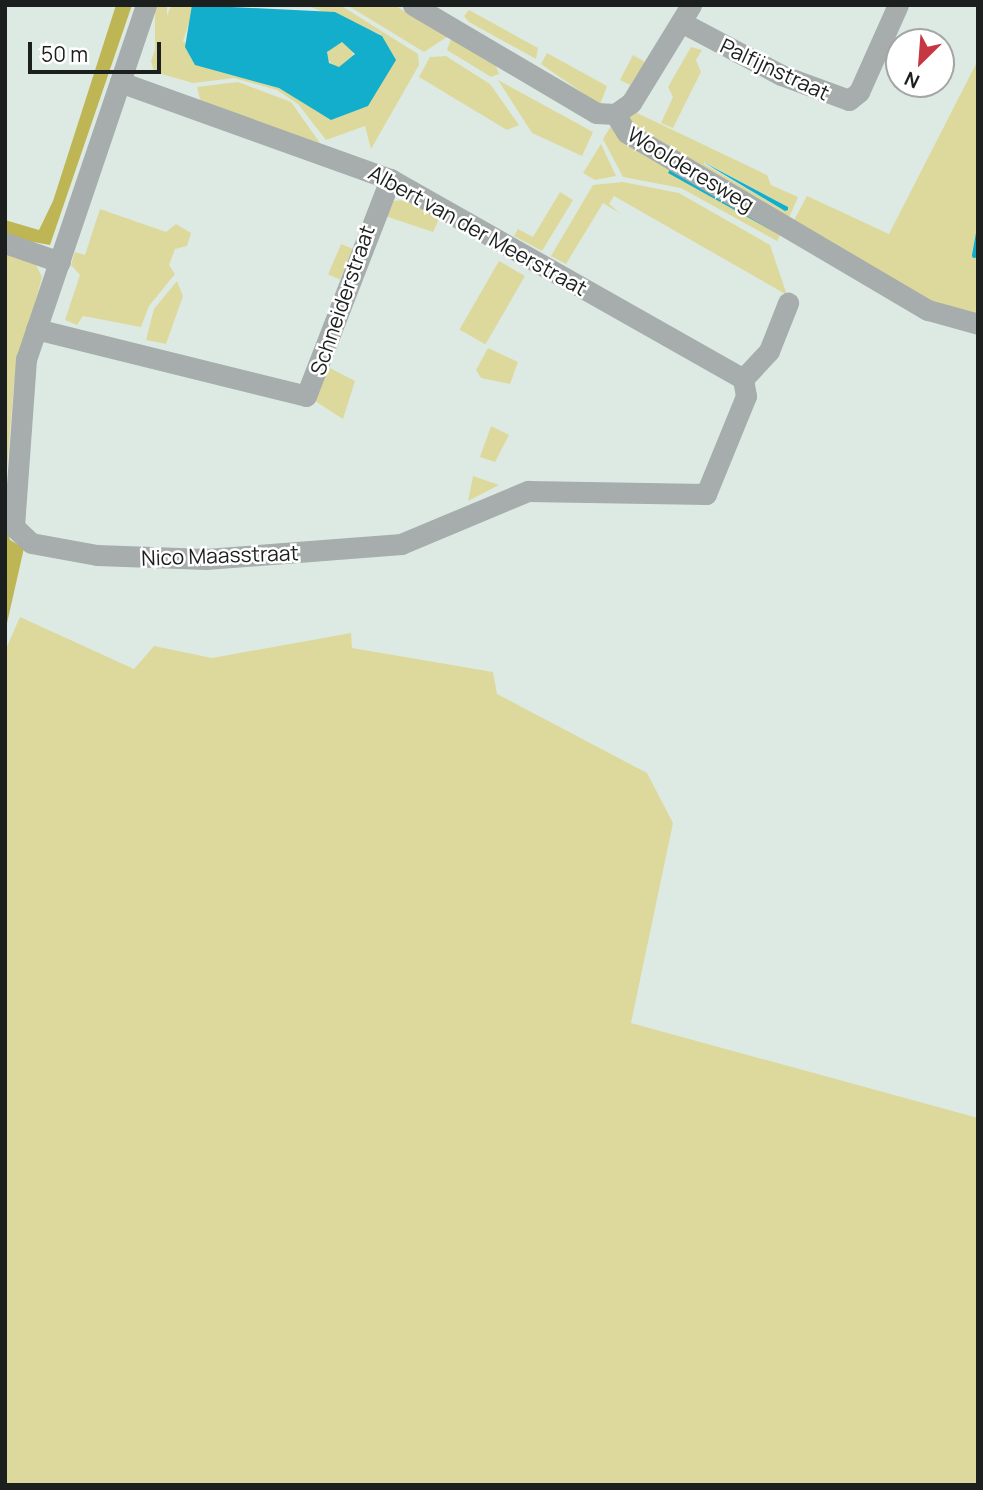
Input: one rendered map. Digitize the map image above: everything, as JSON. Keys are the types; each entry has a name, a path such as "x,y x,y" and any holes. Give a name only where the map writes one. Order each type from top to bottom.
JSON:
{"street":[{"name":"Nico Maasstraat","path":"146,5 36,329 23,377 14,527 31,543 166,561 401,544 528,491 706,494 746,396 743,379"},
{"name":"Woolderesweg","path":"413,5 596,113 615,114 627,133 917,304 978,324"},
{"name":"Palfijnstraat","path":"686,13 781,75 849,100 859,93 898,5"},
{"path":"615,114 631,103 686,13"},
{"name":"Albert van der Meerstraat","path":"120,82 390,179 743,379"},
{"name":"Schneiderstraat","path":"36,329 306,396 390,179"},
{"path":"5,243 60,262"},
{"path":"743,379 769,351 788,303"}],"shaded area":[{"path":"116,5 132,5 50,245 5,237 5,220 39,230 53,201"},
{"path":"155,5 167,5 167,60 155,60"},
{"path":"171,5 195,5 183,41 235,72 270,81 394,62 380,34 306,5 340,5 418,54 419,65 371,149 365,126 326,140 298,104 277,90 234,78 193,83 154,72 151,61"},
{"path":"347,5 394,5 447,37 424,52"},
{"path":"469,10 538,48 536,59 469,22 464,16"},
{"path":"451,39 496,66 499,74 491,77 447,50"},
{"path":"340,41 349,45 353,54 349,63 340,67 331,63 327,54 331,45"},
{"path":"691,47 702,50 696,60 701,72 673,128 661,123 673,97 668,87"},
{"path":"547,53 607,86 600,105 541,64"},
{"path":"633,55 645,62 630,85 620,80"},
{"path":"446,56 490,84 519,125 507,130 419,77 430,57"},
{"path":"978,60 978,320 938,310 793,222 807,196 889,234"},
{"path":"498,80 593,132 582,156 532,133"},
{"path":"238,82 291,102 320,143 201,103 197,87"},
{"path":"635,112 767,175 771,185 798,197 788,220 631,128 625,119","holes":["704,162 788,207 785,211"]},
{"path":"611,126 782,231 777,241 681,188 623,177 603,139"},
{"path":"601,144 616,176 595,180 583,173"},
{"path":"623,182 679,193 770,245 787,295 614,196 609,204 621,214 603,203 566,264 551,256 593,185"},
{"path":"560,192 573,200 542,251 514,236 518,229 533,237"},
{"path":"412,199 441,215 433,232 385,216 394,201"},
{"path":"100,209 166,232 176,224 191,233 187,246 175,249 169,265 175,274 149,306 141,327 83,316 77,325 65,320 80,275 71,265 75,252 85,255"},
{"path":"341,244 353,249 340,279 328,274"},
{"path":"5,251 35,263 42,277 14,383 5,494"},
{"path":"499,261 525,276 485,344 460,329"},
{"path":"177,281 183,296 166,344 146,340 154,309"},
{"path":"488,348 518,362 510,384 481,378 476,370"},
{"path":"328,367 355,381 343,419 315,401"},
{"path":"491,426 509,435 495,462 480,457"},
{"path":"473,476 499,485 468,501"},
{"path":"5,524 10,540 24,548 5,632"},
{"path":"20,617 134,669 154,646 212,658 351,633 352,648 493,672 497,694 647,773 673,823 631,1023 978,1118 978,1485 5,1485 5,651"}],"water":[{"path":"192,5 335,12 382,36 396,60 368,106 331,120 279,88 195,65 185,47","holes":["342,42 355,54 339,67 329,63 327,52"]},
{"path":"703,162 788,207 788,210 785,211"},
{"path":"670,169 776,233 668,173"}],"waterway":[{"path":"974,255 978,233"}]}
